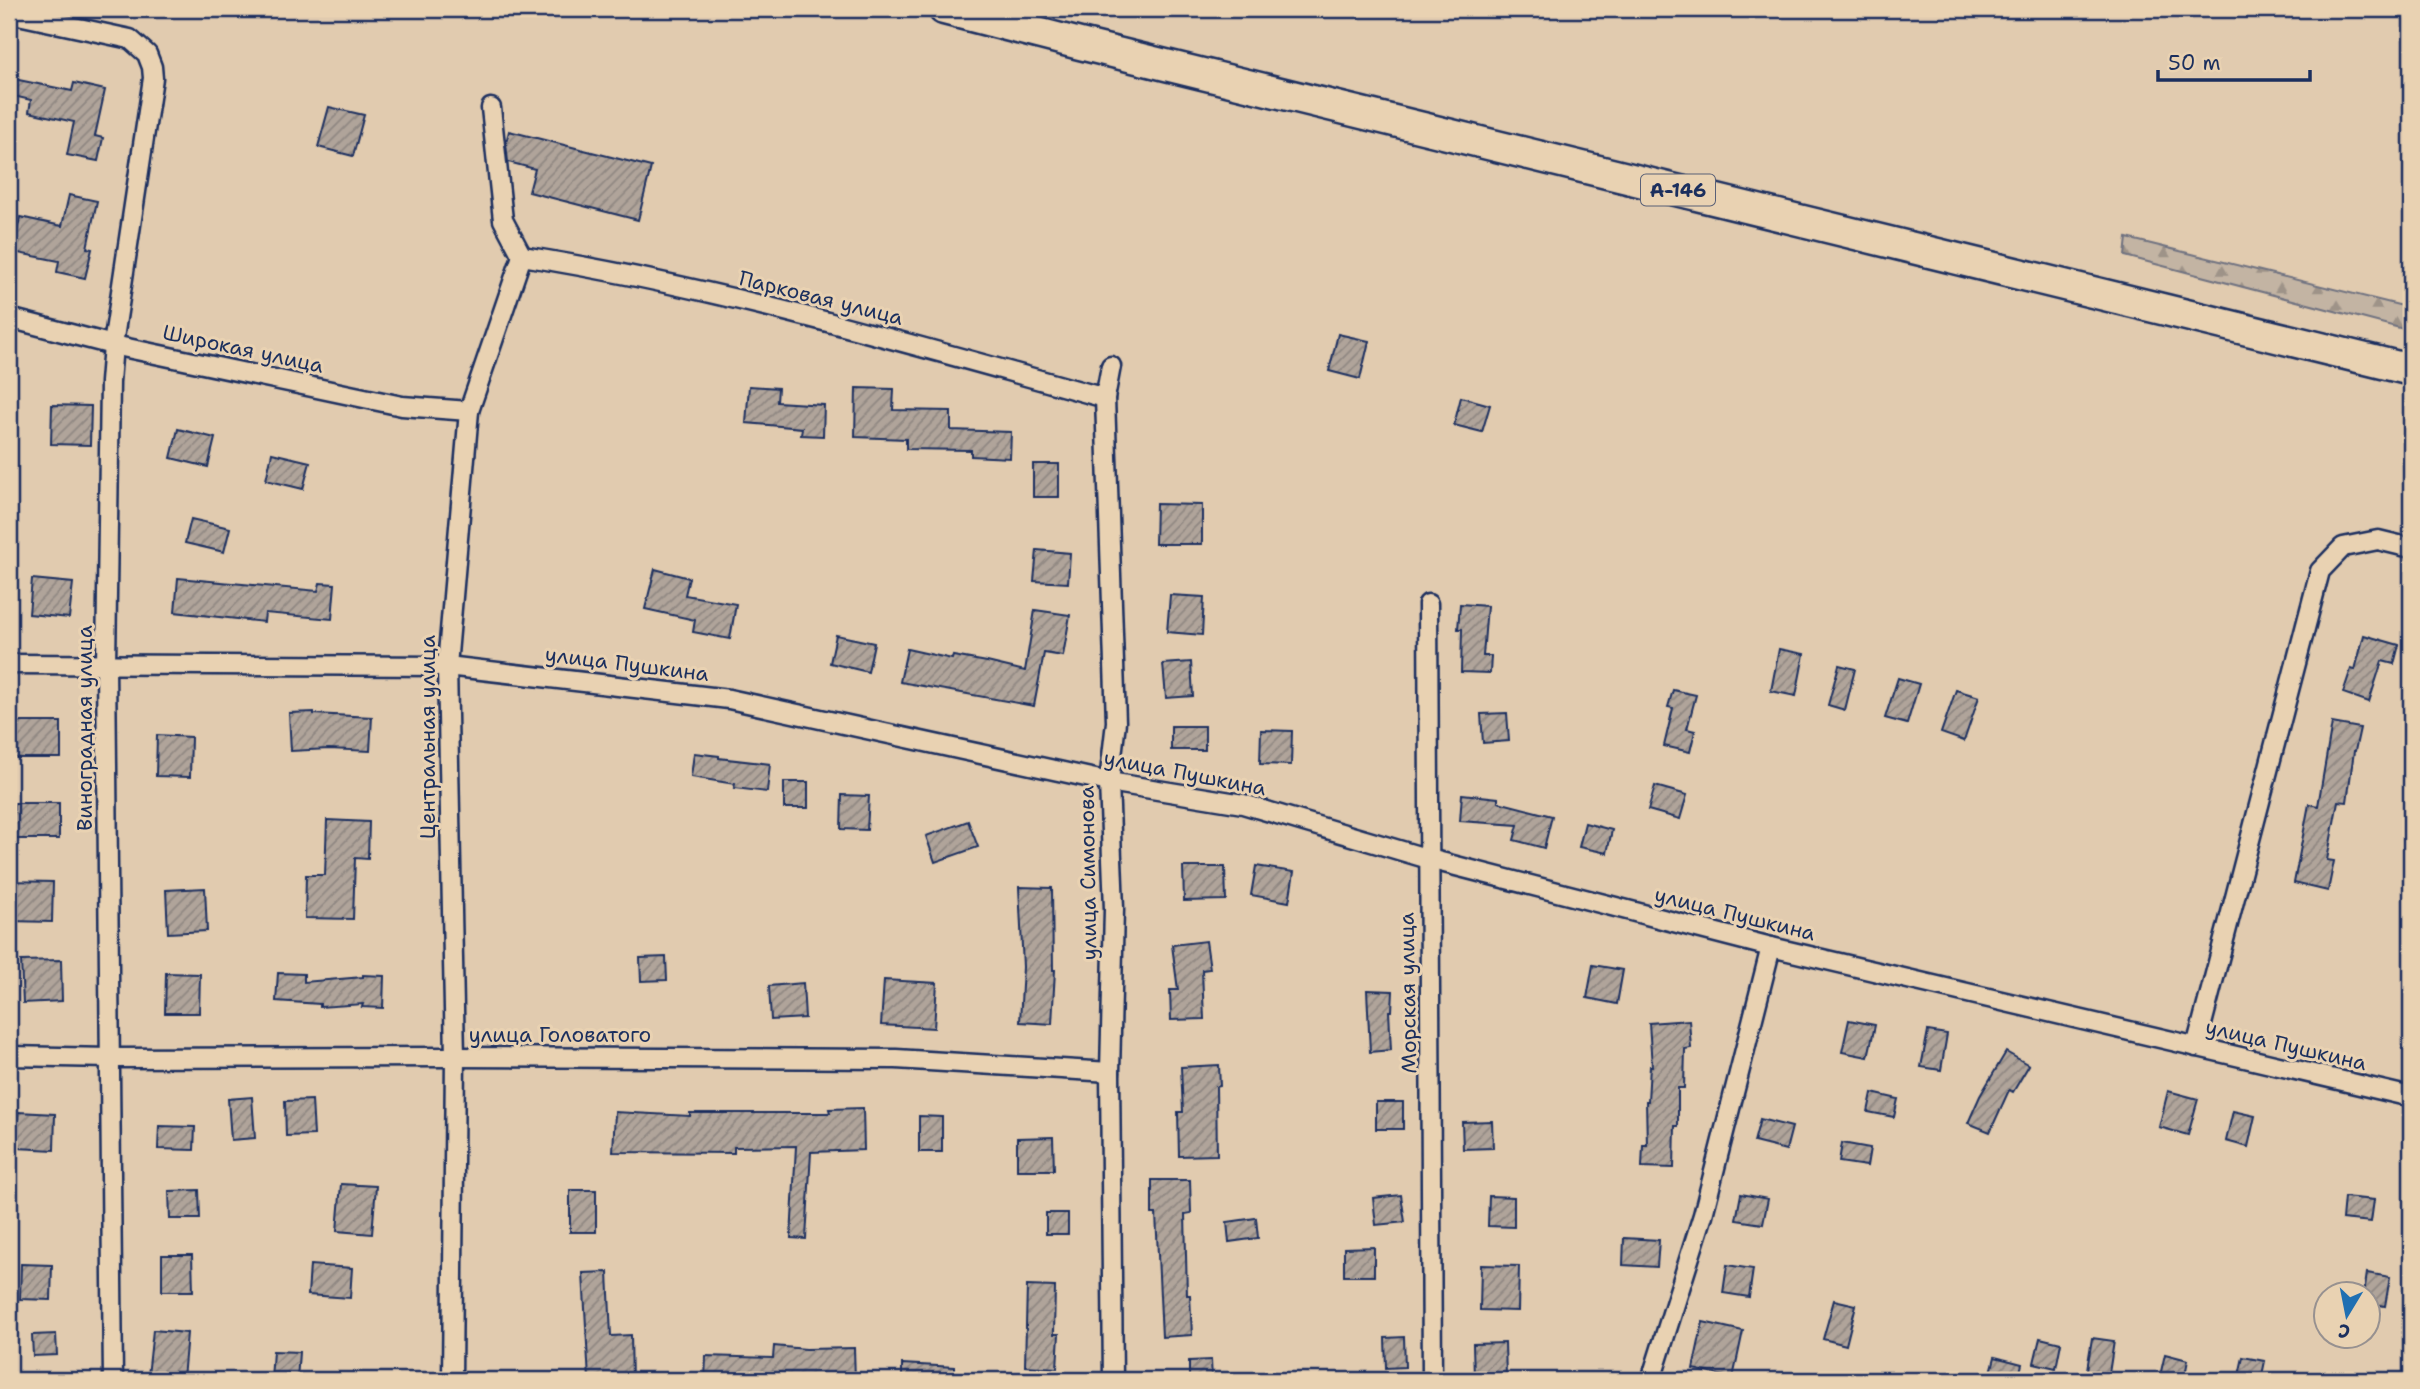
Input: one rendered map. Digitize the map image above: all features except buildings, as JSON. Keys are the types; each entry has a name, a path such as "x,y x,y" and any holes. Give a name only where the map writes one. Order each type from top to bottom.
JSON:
{"highway":[{"name":"А-146","path":"944,9 2411,370"}],"street":[{"name":"Виноградная улица","path":"9,13 130,39 147,54 153,78 113,345 109,397 106,664 113,1380"},
{"path":"491,108 503,220 522,256"},
{"name":"Парковая улица","path":"522,256 608,269 796,313 1105,398"},
{"name":"Центральная улица","path":"452,1380 455,1057 447,666 469,411 522,256"},
{"name":"Широкая улица","path":"9,318 113,345 402,405 469,411"},
{"name":"улица Симонова","path":"1111,366 1105,398 1116,722 1109,782 1114,909 1110,1072 1113,1380"},
{"path":"2196,1047 2320,570 2343,547 2378,540 2411,548"},
{"name":"Морская улица","path":"1428,604 1432,1380"},
{"name":"улица Пушкина","path":"9,664 447,666 729,699 1109,782 1243,804 1429,859 1771,947 2411,1097"},
{"path":"1651,1380 1703,1215 1771,947"},
{"name":"улица Головатого","path":"9,1056 896,1059 1110,1072"}],"green space":[{"path":"2127,238 2411,308 2411,331 2125,256"}]}
